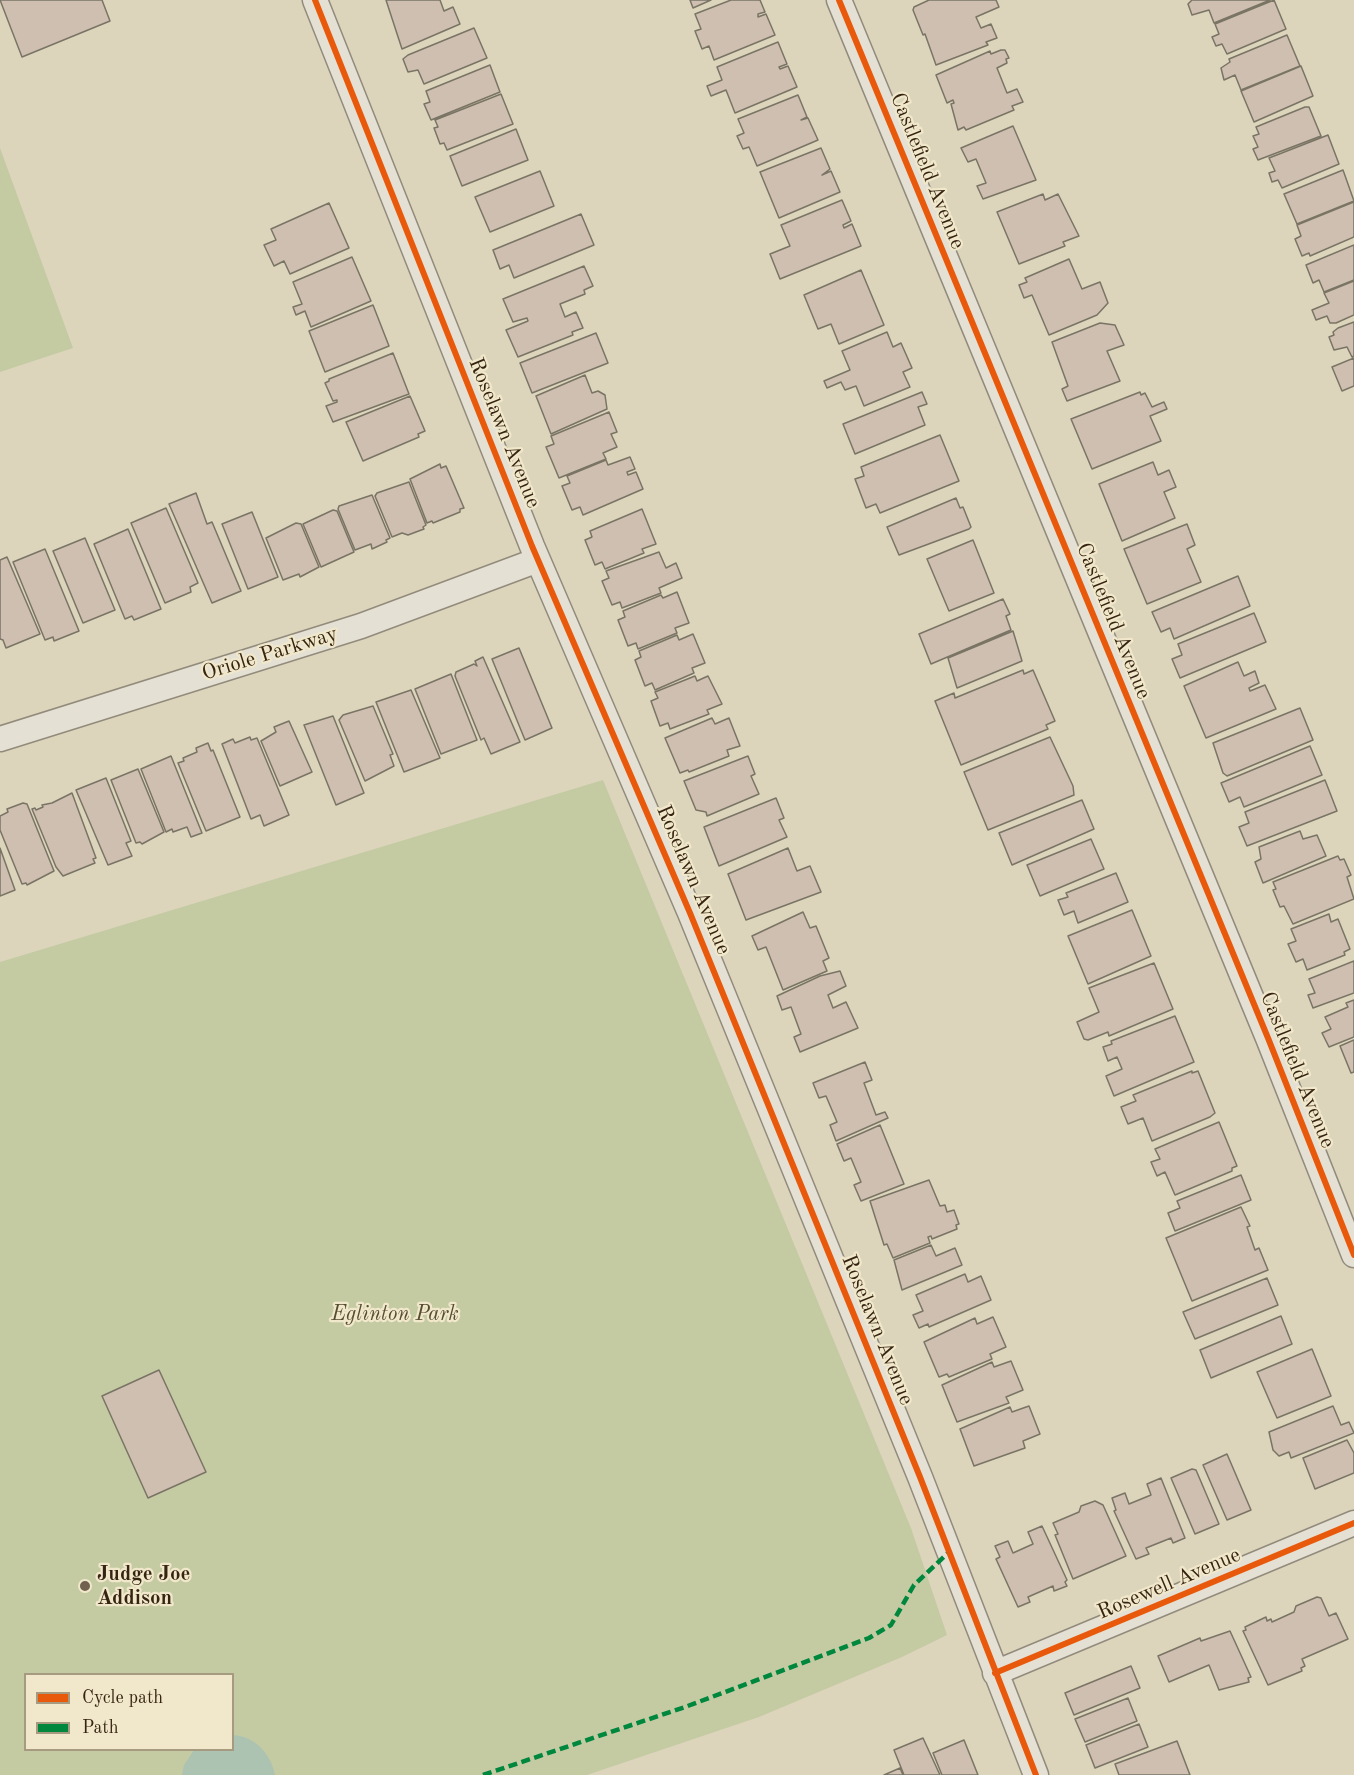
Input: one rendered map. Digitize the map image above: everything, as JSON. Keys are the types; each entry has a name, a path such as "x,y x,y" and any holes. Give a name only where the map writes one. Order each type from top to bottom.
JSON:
{"street":[{"name":"Roselawn Avenue","path":"315,0 538,560 690,913 920,1477 1036,1775"},
{"name":"Castlefield Avenue","path":"839,0 1263,1027 1354,1255"},
{"name":"Oriole Parkway","path":"0,739 361,626 538,560"},
{"name":"Rosewell Avenue","path":"995,1673 1354,1523"}],"green space":[{"path":"0,148 73,348 0,372"},
{"name":"Eglinton Park","path":"603,780 911,1528 947,1635 902,1657 759,1717 587,1775 0,1775 0,962"}],"shaded area":[{"path":"234,1735 248,1739 261,1748 270,1760 275,1775 182,1775 184,1765 193,1751 234,1751"}],"building":[{"path":"0,0 102,0 110,21 22,57"},
{"path":"386,0 440,0 444,11 453,7 460,24 402,49"},
{"path":"690,0 711,0 693,8"},
{"path":"731,0 760,0 765,12 758,14 758,17 766,14 775,35 714,60 709,46 702,49 695,31 701,29 695,14"},
{"path":"929,0 996,0 999,7 976,17 981,28 991,24 997,38 986,42 988,45 936,65 925,34 923,35 913,10 914,7"},
{"path":"1192,0 1270,0 1214,23 1209,10 1192,15 1188,4"},
{"path":"1274,0 1286,29 1227,54 1222,44 1216,46 1212,37 1219,34 1215,24"},
{"path":"474,28 487,58 424,84 418,70 408,72 403,59 408,55"},
{"path":"1287,35 1300,66 1241,90 1235,75 1224,80 1221,68 1230,62 1229,59"},
{"path":"778,42 787,64 779,67 780,69 788,66 797,87 735,113 726,90 711,96 707,86 722,80 717,67"},
{"path":"1005,50 1009,58 1006,59 1007,63 997,68 1007,93 1017,89 1023,102 1012,106 1014,110 966,130 964,127 958,130 951,104 954,103 953,100 947,103 936,75 990,51 991,54"},
{"path":"490,65 500,92 431,120 424,104 430,102 426,91"},
{"path":"1301,66 1313,96 1254,122 1241,91"},
{"path":"501,94 513,124 447,150 444,143 440,144 434,128 438,127 435,120"},
{"path":"798,95 807,117 801,120 808,118 818,140 757,166 749,147 743,149 737,136 744,133 738,119"},
{"path":"1309,107 1321,136 1258,160 1253,149 1258,147 1253,136 1259,134 1256,127"},
{"path":"1013,126 1036,180 983,199 977,186 986,183 976,159 968,162 961,148"},
{"path":"516,129 528,160 462,186 450,156"},
{"path":"1328,135 1339,164 1282,188 1278,180 1272,182 1269,173 1275,171 1269,158"},
{"path":"821,148 830,169 822,175 831,171 840,192 779,218 760,172"},
{"path":"1343,170 1354,201 1297,224 1284,194"},
{"path":"540,171 554,206 490,232 475,197"},
{"path":"1043,194 1045,200 1058,194 1079,236 1063,242 1065,246 1019,264 997,212"},
{"path":"842,200 851,221 843,225 844,228 852,224 861,246 780,279 770,254 790,246 781,225"},
{"path":"1354,202 1354,237 1310,256 1309,253 1302,256 1295,239 1301,236 1297,225"},
{"path":"329,203 349,248 290,274 284,261 274,266 264,245 276,240 271,229"},
{"path":"581,214 594,245 514,278 509,265 500,269 493,250"},
{"path":"1354,245 1354,280 1324,292 1319,280 1313,283 1306,265"},
{"path":"352,257 371,301 311,327 305,311 296,315 293,307 302,304 293,282"},
{"path":"1069,259 1082,289 1100,282 1108,303 1097,315 1049,335 1032,295 1024,298 1019,285 1027,282 1025,278"},
{"path":"584,266 593,286 584,290 585,294 560,304 565,317 576,312 583,328 572,332 573,335 518,357 506,330 528,321 527,318 513,322 503,299"},
{"path":"861,270 884,325 839,344 831,324 818,329 804,295"},
{"path":"1354,281 1354,315 1336,323 1330,323 1327,316 1316,320 1312,310 1329,303 1324,293"},
{"path":"373,305 389,346 325,372 309,331"},
{"path":"1354,322 1354,356 1352,357 1347,347 1334,350 1329,337 1334,335 1333,332 1338,328"},
{"path":"1100,323 1115,325 1124,345 1107,351 1120,381 1067,401 1062,389 1068,386 1052,342"},
{"path":"887,332 893,347 901,343 912,368 903,372 910,387 864,406 856,386 845,390 841,382 827,388 824,381 850,370 842,351"},
{"path":"596,333 608,363 532,393 520,363"},
{"path":"393,353 409,394 333,422 326,406 337,400 333,401 325,383 329,379"},
{"path":"1354,358 1354,386 1342,391 1332,367"},
{"path":"585,375 592,393 598,391 605,395 607,409 551,434 536,396"},
{"path":"922,392 927,404 918,407 925,425 855,454 843,424"},
{"path":"1140,392 1141,395 1145,393 1152,407 1164,402 1167,409 1150,416 1161,441 1092,469 1071,419"},
{"path":"410,396 425,431 418,434 419,437 363,461 346,422"},
{"path":"609,412 617,432 611,434 617,447 603,453 606,459 559,478 546,447 554,444 551,436"},
{"path":"940,435 959,481 880,513 876,504 866,508 855,479 864,476 861,467"},
{"path":"630,457 635,469 627,472 628,475 636,472 643,489 583,515 580,507 572,510 562,486 570,483 567,476 606,460 608,465"},
{"path":"1153,462 1158,475 1169,470 1176,487 1164,492 1175,518 1122,541 1099,484"},
{"path":"440,464 441,468 446,466 464,508 460,509 460,512 433,523 432,521 427,523 410,479"},
{"path":"409,482 426,525 424,529 408,535 402,533 392,537 375,496 377,493"},
{"path":"196,493 207,524 212,522 241,591 212,603 169,504"},
{"path":"372,495 390,538 386,540 387,542 372,549 371,544 355,550 338,509 339,506"},
{"path":"956,498 960,508 963,507 971,527 969,529 899,555 887,527"},
{"path":"166,508 198,583 190,587 191,592 165,603 131,523"},
{"path":"642,509 656,544 642,549 644,553 605,569 602,562 595,565 585,540 592,537 590,531"},
{"path":"333,510 337,511 354,552 321,567 303,524"},
{"path":"252,512 278,577 248,589 222,524"},
{"path":"296,523 301,524 319,567 300,577 299,574 283,580 266,538"},
{"path":"1187,524 1195,545 1187,549 1201,582 1147,604 1124,549"},
{"path":"128,529 161,609 134,620 132,616 125,619 94,544"},
{"path":"85,538 115,610 83,623 53,551"},
{"path":"973,540 994,593 949,611 927,559"},
{"path":"45,549 79,631 54,641 53,637 45,640 13,562"},
{"path":"659,552 666,568 676,563 682,578 659,588 661,593 622,608 620,602 612,605 602,581 609,578 606,571"},
{"path":"7,557 40,634 6,648 3,640 0,639 0,560"},
{"path":"1238,576 1250,606 1174,639 1170,628 1161,632 1152,612"},
{"path":"677,592 689,623 675,628 677,633 638,649 636,643 628,646 618,620 625,617 623,611 661,595 663,598"},
{"path":"1003,599 1010,614 1006,616 1011,630 931,664 919,634"},
{"path":"1254,613 1266,642 1180,678 1172,659 1182,655 1178,644"},
{"path":"1013,631 1022,661 957,688 948,658"},
{"path":"693,634 705,663 692,668 694,673 655,690 652,683 645,686 635,660 641,657 639,651 677,635 679,640"},
{"path":"519,648 552,728 525,740 492,659"},
{"path":"483,657 520,742 491,754 484,738 481,740 455,676 456,672 474,664 477,666 475,661"},
{"path":"1238,662 1244,676 1255,671 1259,683 1249,688 1250,691 1265,685 1276,709 1206,738 1184,686"},
{"path":"1023,670 1024,674 1033,670 1055,721 1046,725 1048,729 961,765 935,701 954,693 955,698"},
{"path":"451,674 477,740 441,754 415,689"},
{"path":"695,676 697,681 708,676 722,704 707,710 709,714 670,729 668,723 660,726 651,701 658,698 655,692"},
{"path":"411,690 440,758 404,772 376,702"},
{"path":"373,706 393,754 390,755 394,766 365,781 339,720 343,715"},
{"path":"1300,708 1313,740 1227,776 1223,773 1213,743"},
{"path":"333,716 364,793 336,805 304,725"},
{"path":"712,718 715,724 729,718 740,746 727,750 729,756 689,772 688,770 680,773 665,738"},
{"path":"289,721 312,772 280,786 261,741 276,732 274,727"},
{"path":"250,737 251,740 257,738 289,815 264,826 260,815 251,819 222,744 233,739 235,743"},
{"path":"1050,737 1073,786 1074,795 988,830 964,772"},
{"path":"208,743 211,751 213,750 240,817 206,831 178,763 184,761 183,758 197,752 196,748"},
{"path":"1310,746 1322,775 1244,807 1240,797 1229,802 1221,783"},
{"path":"171,756 202,833 191,837 187,827 166,832 141,769"},
{"path":"748,756 755,774 751,776 759,794 707,816 706,812 696,810 684,781"},
{"path":"138,769 164,832 142,844 136,843 111,780"},
{"path":"106,778 131,841 126,843 132,856 108,865 76,790"},
{"path":"1325,780 1337,811 1247,846 1239,827 1249,823 1245,812"},
{"path":"72,793 96,858 93,859 95,863 63,876 56,867 32,809 36,810 43,807 42,805 52,803"},
{"path":"776,798 784,818 779,820 787,837 719,866 704,827"},
{"path":"1082,800 1094,829 1012,865 999,833"},
{"path":"23,803 27,804 54,871 27,885 22,884 0,830 0,816 8,812 7,809"},
{"path":"1300,831 1303,839 1317,835 1326,856 1263,883 1255,862 1261,859 1259,847"},
{"path":"1091,839 1104,869 1040,896 1027,865"},
{"path":"0,848 15,890 0,896"},
{"path":"788,848 797,871 810,866 821,892 746,920 728,874"},
{"path":"1338,856 1340,860 1344,859 1351,875 1347,877 1354,899 1293,924 1284,906 1280,907 1273,890 1276,889 1273,882"},
{"path":"1116,873 1128,902 1078,923 1074,911 1064,915 1058,900 1068,897 1066,893"},
{"path":"1132,910 1151,956 1088,984 1068,936"},
{"path":"803,912 810,928 816,926 829,958 823,961 827,971 783,990 766,947 758,950 752,936"},
{"path":"1329,914 1331,922 1338,919 1350,949 1344,952 1345,955 1307,970 1303,959 1296,962 1288,944 1296,941 1291,929"},
{"path":"1354,961 1354,993 1313,1008 1308,995 1315,993 1309,979"},
{"path":"1154,963 1173,1009 1109,1036 1108,1032 1088,1040 1084,1039 1077,1022 1099,1012 1089,988"},
{"path":"840,971 846,986 828,995 833,1008 846,1002 858,1028 800,1052 794,1037 801,1034 791,1007 782,1010 777,996 820,976"},
{"path":"1354,1000 1354,1037 1329,1047 1322,1033 1331,1029 1325,1017 1348,1007 1346,1003"},
{"path":"1175,1016 1194,1062 1114,1096 1106,1076 1122,1069 1117,1057 1108,1061 1103,1047 1112,1044 1111,1041"},
{"path":"1354,1040 1354,1072 1351,1073 1340,1046"},
{"path":"865,1062 872,1080 864,1083 876,1115 885,1112 888,1118 836,1141 830,1125 837,1122 826,1096 819,1098 813,1083"},
{"path":"1192,1071 1192,1073 1198,1071 1215,1113 1152,1141 1143,1118 1128,1124 1121,1107 1136,1101 1133,1095"},
{"path":"1219,1122 1237,1166 1232,1168 1232,1171 1175,1195 1165,1172 1157,1176 1151,1162 1160,1159 1155,1149"},
{"path":"880,1125 904,1184 861,1201 854,1185 861,1182 851,1158 844,1161 837,1144"},
{"path":"1241,1175 1251,1200 1175,1231 1168,1213 1180,1208 1177,1201"},
{"path":"929,1180 940,1206 945,1205 947,1212 954,1210 959,1224 956,1225 957,1229 932,1239 931,1236 928,1237 930,1243 893,1258 887,1244 884,1245 870,1201"},
{"path":"1241,1207 1250,1226 1247,1227 1255,1250 1259,1248 1268,1270 1192,1301 1166,1238"},
{"path":"931,1245 936,1256 955,1248 962,1265 902,1290 894,1260"},
{"path":"965,1274 968,1282 981,1276 991,1300 929,1327 928,1324 919,1328 913,1315 923,1311 916,1295"},
{"path":"1267,1278 1278,1305 1195,1339 1183,1312"},
{"path":"1281,1316 1292,1344 1211,1378 1200,1350"},
{"path":"993,1317 1006,1347 990,1354 992,1359 949,1377 947,1374 939,1377 924,1342 975,1318 977,1324"},
{"path":"1312,1349 1331,1396 1277,1418 1257,1372"},
{"path":"1011,1361 1023,1390 1006,1397 1009,1403 957,1422 942,1385 992,1362 994,1367"},
{"path":"159,1370 206,1472 148,1498 102,1396"},
{"path":"1029,1406 1040,1434 1023,1441 1025,1448 974,1466 960,1429 1010,1407 1012,1412"},
{"path":"1333,1406 1341,1425 1349,1422 1354,1433 1291,1458 1289,1452 1279,1456 1273,1450 1269,1432"},
{"path":"1347,1440 1354,1453 1354,1473 1315,1489 1303,1458"},
{"path":"1227,1454 1251,1510 1227,1520 1203,1465"},
{"path":"1192,1469 1196,1470 1219,1524 1195,1534 1171,1478"},
{"path":"1161,1478 1185,1538 1173,1543 1171,1538 1146,1548 1149,1554 1136,1559 1114,1511 1116,1510 1112,1498 1125,1493 1129,1504 1151,1495 1147,1484"},
{"path":"1095,1501 1103,1505 1126,1556 1073,1579 1055,1535 1058,1534 1053,1523 1079,1512 1081,1506"},
{"path":"1042,1526 1067,1580 1065,1582 1067,1586 1054,1591 1053,1586 1028,1597 1030,1602 1018,1607 996,1559 1000,1557 995,1546 1008,1541 1013,1553 1033,1544 1028,1532"},
{"path":"1317,1597 1321,1598 1329,1616 1336,1613 1348,1639 1302,1659 1305,1666 1301,1668 1302,1671 1268,1685 1243,1631 1246,1630 1245,1627 1266,1617 1267,1621 1271,1619 1272,1622 1294,1612 1296,1606"},
{"path":"1230,1631 1251,1677 1248,1678 1249,1682 1219,1690 1209,1665 1169,1682 1158,1656 1200,1638 1201,1641"},
{"path":"1131,1666 1140,1688 1074,1715 1065,1693"},
{"path":"1128,1698 1137,1721 1085,1742 1075,1719"},
{"path":"1139,1724 1148,1747 1095,1768 1086,1745"},
{"path":"923,1738 940,1775 904,1775 894,1750"},
{"path":"964,1740 978,1775 942,1775 933,1753"},
{"path":"1177,1741 1190,1775 1119,1775 1115,1764"},
{"path":"900,1768 903,1775 884,1775"}],"marked path":[{"path":"483,1775 685,1707 869,1638 891,1625 914,1585 949,1552"}],"cycle path":[{"path":"315,0 532,546 690,913 920,1477 1036,1775"},
{"path":"839,0 1268,1038 1354,1255"},
{"path":"995,1673 1354,1523"}],"place":[{"name":"Judge Joe Addison","path":"85,1586"}]}
